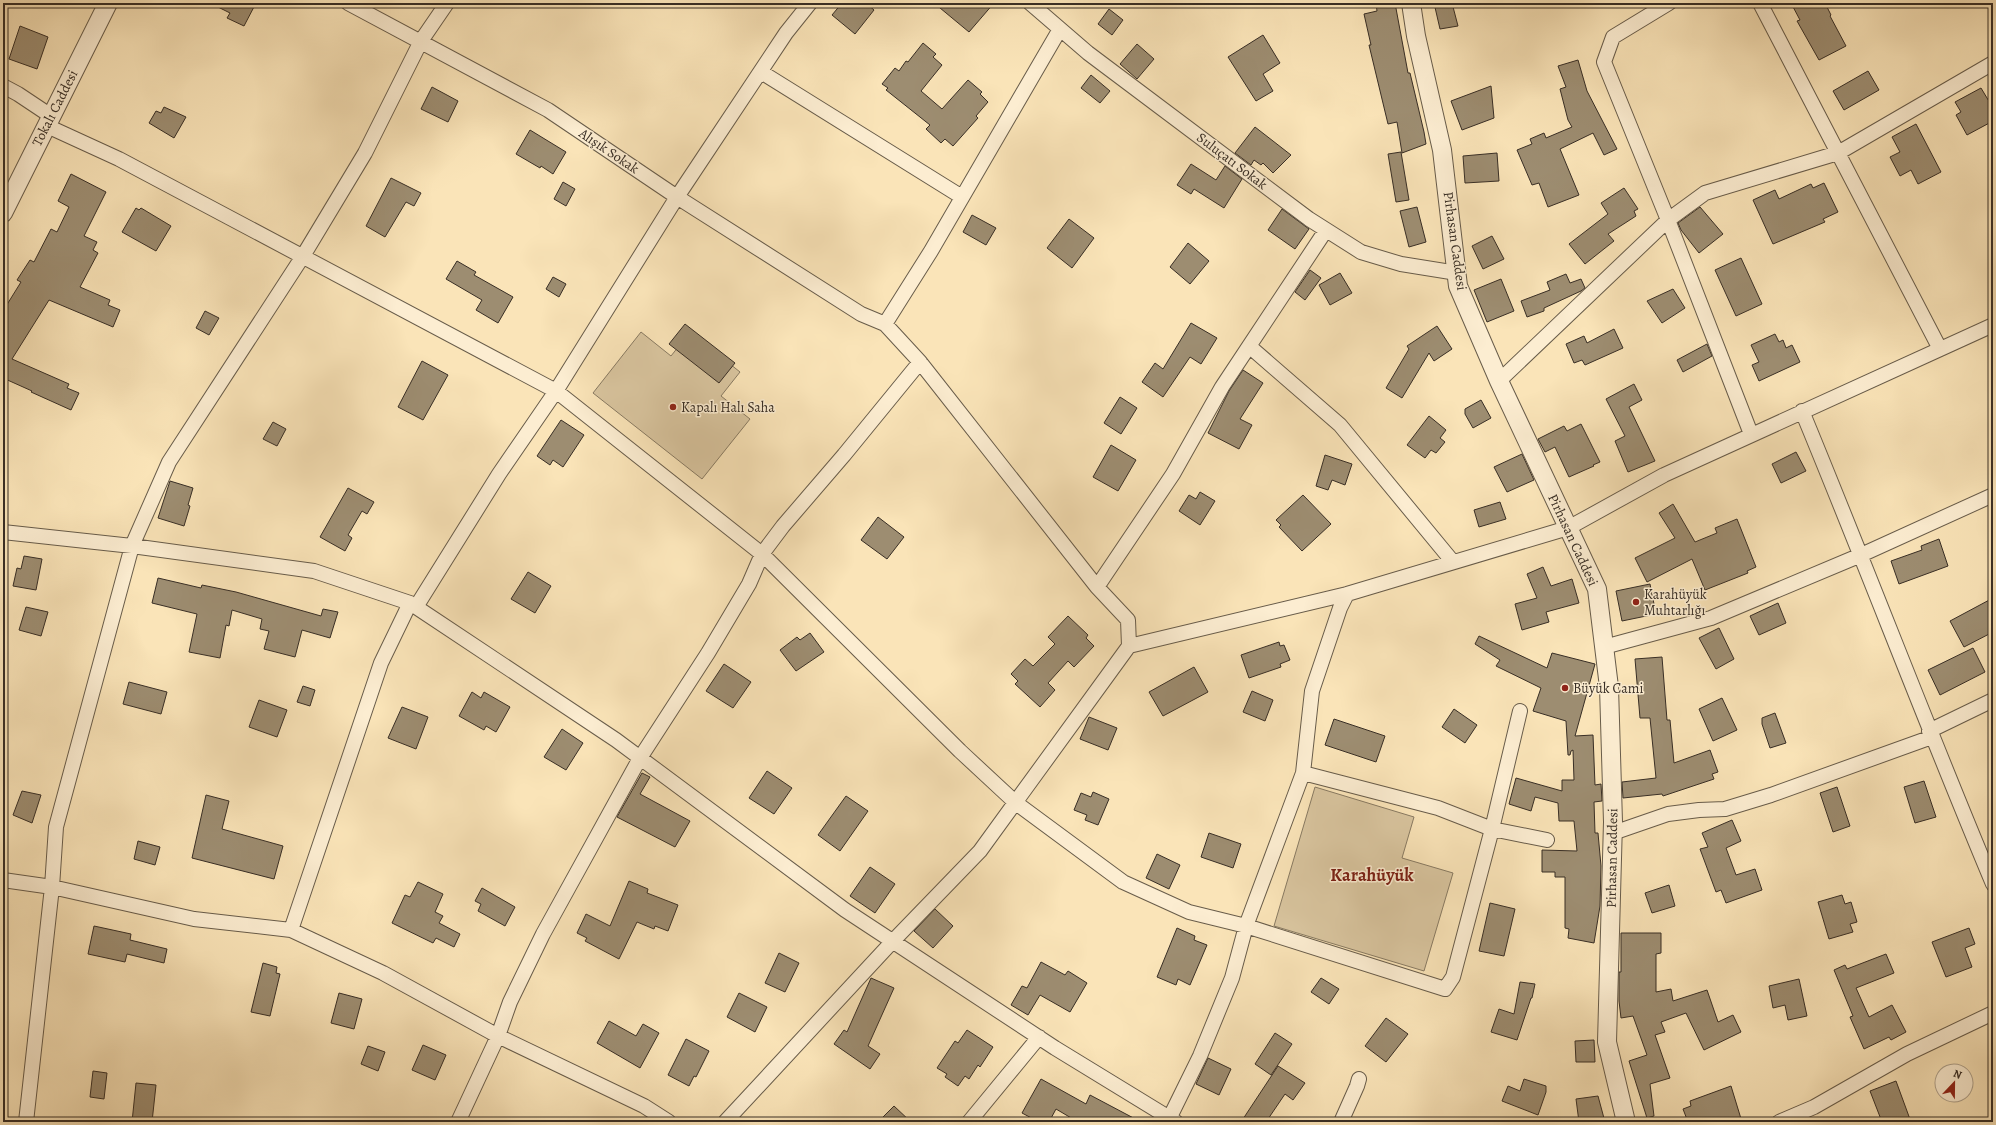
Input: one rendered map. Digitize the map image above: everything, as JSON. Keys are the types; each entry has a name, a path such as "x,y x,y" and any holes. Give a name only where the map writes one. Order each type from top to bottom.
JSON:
{"street":[{"name":"Tokalı Caddesi","path":"3,214 108,3"},
{"name":"Alışık Sokak","path":"348,3 548,110 677,197 861,314 885,324"},
{"path":"26,1122 52,886 56,827 132,546 169,462 303,256 365,153 421,41 447,3"},
{"path":"291,930 381,663 413,605 499,474 556,391 677,197 786,33 810,3"},
{"name":"Suluçatı Sokak","path":"1030,3 1094,57 1309,219 1326,230 1361,252 1401,264 1457,273"},
{"name":"Pirhasan Caddesi","path":"1411,3 1416,36 1442,150 1458,286 1499,380 1597,590 1609,686 1613,833 1607,1042 1626,1122"},
{"path":"1668,3 1613,37 1604,62 1668,220 1751,434"},
{"path":"1760,3 1940,349"},
{"path":"725,1122 892,942 980,851 1129,646 1128,620 1097,587 920,362 885,324 962,197 1060,29"},
{"path":"1499,380 1668,220 1705,193 1838,153 1993,62"},
{"path":"760,72 962,197"},
{"path":"3,86 18,94 49,121 556,391 762,554 960,751 1016,803 1123,882 1189,912 1246,926 1445,989 1453,977 1492,829 1520,710"},
{"path":"1097,587 1173,474 1222,387 1326,230"},
{"path":"1129,646 1347,594 1568,528 1664,475 1751,434 1993,325"},
{"path":"1249,346 1340,425 1453,562"},
{"path":"458,1122 498,1036 510,1002 543,934 640,758 708,653 749,584 762,554 783,526 844,455 920,362"},
{"path":"1802,411 1861,555 1931,734 1993,884"},
{"path":"1604,647 1711,618 1861,555 1993,495"},
{"path":"3,532 132,546 314,571 413,605 640,758 845,910 892,942 1039,1037 1173,1120 1232,978 1246,926 1303,773 1312,692 1340,608 1347,594"},
{"path":"1613,833 1668,814 1699,810 1725,810 1771,795 1931,734 1993,700"},
{"path":"1303,773 1438,808 1492,829 1547,840"},
{"path":"3,880 52,886 194,919 291,930 383,973 498,1036 644,1106 668,1122"},
{"path":"1779,1122 1814,1107 1907,1054 1993,1013"},
{"path":"969,1122 1039,1037"},
{"path":"1341,1122 1359,1079"}],"shaded area":[{"name":"Kapalı Halı Saha","path":"641,332 671,356 690,332 740,372 721,396 750,419 702,479 593,393"},
{"path":"1315,787 1414,817 1402,858 1453,873 1424,971 1274,926"}],"building":[{"path":"210,3 256,3 244,26 227,18 230,13"},
{"path":"842,3 866,3 874,10 855,34 832,15"},
{"path":"934,3 994,3 969,32"},
{"path":"1376,3 1395,3 1408,73 1410,73 1424,132 1426,144 1402,153 1397,122 1388,124 1369,45 1371,45 1364,14 1377,11"},
{"path":"1434,3 1452,3 1458,26 1440,29"},
{"path":"1791,3 1825,3 1831,15 1830,16 1846,46 1819,60 1797,21 1800,20"},
{"path":"1109,9 1123,20 1112,35 1098,24"},
{"path":"20,26 48,37 37,69 9,59"},
{"path":"1263,35 1280,63 1263,74 1273,91 1256,101 1228,57"},
{"path":"923,43 936,54 933,57 942,65 921,91 942,109 968,80 982,92 980,94 988,102 976,116 978,118 953,146 945,139 941,143 926,129 930,125 886,90 888,88 882,84 895,68 899,71 906,61 908,62"},
{"path":"1137,44 1154,59 1137,79 1120,64"},
{"path":"1578,60 1587,91 1617,149 1604,155 1593,133 1560,149 1579,195 1548,207 1539,183 1532,185 1517,150 1532,144 1530,139 1544,133 1546,138 1572,127 1568,120 1560,89 1566,87 1558,66"},
{"path":"1868,71 1879,90 1844,110 1833,91"},
{"path":"1091,75 1110,91 1100,103 1081,88"},
{"path":"1491,86 1494,118 1462,130 1451,101"},
{"path":"432,87 458,101 448,122 421,109"},
{"path":"1981,88 1993,108 1993,121 1967,135 1956,115 1961,112 1955,102"},
{"path":"164,107 186,117 174,138 149,123 156,111 161,113"},
{"path":"1916,124 1941,172 1918,184 1911,170 1900,176 1890,157 1900,152 1892,137"},
{"path":"1255,127 1291,155 1273,173 1263,163 1261,165 1254,160 1251,165 1235,153"},
{"path":"530,130 566,152 553,174 541,166 540,168 516,154"},
{"path":"1401,152 1409,200 1396,202 1388,154"},
{"path":"1497,153 1499,181 1465,183 1463,156"},
{"path":"1191,164 1216,180 1225,166 1242,179 1224,208 1194,189 1191,194 1177,185"},
{"path":"71,174 106,192 84,236 97,242 93,250 98,253 80,287 110,300 108,305 120,310 113,327 49,300 12,359 69,384 67,388 79,393 71,410 3,378 3,311 21,282 17,280 30,260 34,262 51,229 57,232 69,207 58,201"},
{"path":"391,178 421,193 414,206 406,202 385,237 366,226"},
{"path":"563,182 575,189 566,206 554,199"},
{"path":"1824,183 1838,212 1823,219 1825,222 1773,244 1753,200 1775,190 1779,199 1811,184 1813,188"},
{"path":"1624,188 1638,209 1634,211 1636,216 1608,234 1614,241 1585,264 1569,244 1608,214 1601,203"},
{"path":"1417,207 1426,242 1409,247 1400,211"},
{"path":"1700,207 1723,234 1699,253 1681,230 1678,223"},
{"path":"136,208 139,210 141,208 171,226 156,251 122,232"},
{"path":"1282,209 1309,229 1295,249 1268,230"},
{"path":"972,215 996,228 986,245 963,232"},
{"path":"1069,219 1094,238 1072,268 1047,248"},
{"path":"1492,236 1504,259 1483,269 1472,246"},
{"path":"1188,243 1209,261 1190,284 1170,267"},
{"path":"1741,258 1762,304 1736,316 1715,270"},
{"path":"457,261 476,272 474,275 513,297 498,323 476,310 482,300 446,279"},
{"path":"1310,270 1321,278 1305,300 1295,292"},
{"path":"1340,273 1352,293 1330,305 1319,285"},
{"path":"1566,274 1570,283 1581,279 1585,288 1544,308 1544,311 1527,317 1521,301 1550,290 1547,282"},
{"path":"553,277 566,284 559,297 546,289"},
{"path":"1501,279 1514,311 1487,322 1474,290"},
{"path":"1673,289 1685,308 1662,323 1647,301"},
{"path":"205,311 219,318 209,335 196,328"},
{"path":"1191,323 1217,338 1201,364 1190,357 1163,397 1142,382 1155,363 1163,369"},
{"path":"685,324 735,363 719,383 669,344"},
{"path":"1437,326 1452,349 1434,361 1429,353 1402,398 1386,388 1409,349 1407,346"},
{"path":"1614,329 1623,348 1585,365 1582,360 1574,363 1566,344 1584,336 1587,343"},
{"path":"1775,334 1779,342 1783,340 1786,348 1792,345 1800,362 1759,381 1752,365 1759,362 1751,345"},
{"path":"1707,344 1712,356 1683,372 1677,360"},
{"path":"422,361 448,375 423,420 398,407"},
{"path":"1243,370 1263,383 1240,419 1252,425 1239,449 1208,433 1229,391"},
{"path":"1634,384 1642,400 1629,407 1655,461 1628,472 1615,441 1625,436 1606,399"},
{"path":"1120,397 1137,408 1121,434 1104,423"},
{"path":"1481,400 1491,418 1473,428 1465,414 1465,409"},
{"path":"1429,416 1446,430 1440,438 1445,442 1436,453 1431,450 1425,458 1407,445"},
{"path":"561,420 584,435 563,467 553,460 550,465 537,456"},
{"path":"273,422 286,429 277,446 263,439"},
{"path":"1581,424 1600,462 1569,477 1555,447 1545,452 1538,439 1564,426 1567,431"},
{"path":"1111,445 1136,460 1118,491 1093,477"},
{"path":"1796,452 1806,471 1781,483 1772,464"},
{"path":"1522,454 1534,480 1507,492 1494,467"},
{"path":"1325,455 1352,464 1345,485 1332,480 1328,490 1316,486"},
{"path":"170,481 193,488 188,505 190,506 184,526 158,518"},
{"path":"348,488 374,502 367,514 362,511 348,535 352,538 345,551 320,537"},
{"path":"1200,492 1215,501 1200,525 1179,511 1189,495 1196,499"},
{"path":"1303,495 1331,524 1302,551 1279,527 1281,525 1276,520"},
{"path":"1500,502 1506,519 1479,527 1474,510"},
{"path":"1673,504 1695,542 1717,533 1715,528 1737,519 1756,567 1747,571 1748,573 1705,590 1692,559 1647,582 1635,558 1675,538 1659,513"},
{"path":"878,517 904,537 887,559 861,540"},
{"path":"1939,539 1948,566 1899,584 1891,561 1922,550 1921,546"},
{"path":"24,556 42,559 36,590 13,586 17,568 21,569"},
{"path":"1543,567 1551,586 1572,579 1579,603 1546,612 1549,622 1522,630 1515,604 1537,598 1527,574"},
{"path":"528,572 551,586 535,613 511,599"},
{"path":"158,578 201,588 202,585 236,592 321,616 323,609 338,612 330,638 302,630 295,657 264,649 269,631 260,629 262,619 232,610 229,626 226,625 220,658 189,652 197,614 152,603"},
{"name":"Karahüyük Muhtarlığı","path":"1650,584 1656,614 1622,621 1616,591"},
{"path":"1993,598 1993,632 1964,647 1950,621"},
{"path":"1778,603 1786,623 1759,635 1750,616"},
{"path":"26,607 48,612 41,636 19,630"},
{"path":"1068,616 1088,635 1086,638 1094,646 1074,667 1068,661 1048,683 1055,690 1040,707 1015,684 1018,681 1011,674 1025,659 1033,666 1055,644 1048,637"},
{"path":"1719,628 1734,659 1716,669 1699,638"},
{"path":"810,633 824,652 796,671 780,650 797,637 800,640"},
{"path":"1479,636 1547,668 1552,653 1595,664 1575,736 1593,735 1595,785 1601,784 1602,801 1594,802 1595,833 1598,833 1601,866 1600,906 1594,943 1568,938 1569,929 1565,928 1565,877 1555,877 1555,872 1542,872 1542,850 1577,851 1574,821 1559,821 1558,803 1535,797 1531,811 1509,804 1516,778 1562,791 1562,780 1574,780 1573,750 1571,751 1570,755 1568,755 1566,721 1533,711 1541,688 1496,666 1500,660 1475,644"},
{"path":"1279,642 1280,646 1284,645 1290,660 1280,664 1281,667 1249,678 1241,655"},
{"path":"1973,648 1985,672 1940,695 1928,670"},
{"path":"1662,657 1667,720 1670,720 1674,763 1710,750 1718,772 1712,774 1714,779 1663,796 1662,794 1623,798 1622,782 1656,778 1650,718 1640,718 1635,659"},
{"path":"724,664 751,682 733,708 706,691"},
{"path":"1194,667 1208,692 1163,716 1149,692"},
{"path":"129,682 167,692 161,714 123,704"},
{"path":"303,686 315,690 310,706 297,702"},
{"path":"1252,691 1273,700 1265,721 1243,712"},
{"path":"472,692 481,698 484,692 510,707 496,732 486,726 484,730 459,716"},
{"path":"1722,698 1737,730 1713,741 1699,709"},
{"path":"259,700 287,710 277,737 249,727"},
{"path":"402,707 428,717 416,749 388,738"},
{"path":"1454,709 1477,725 1465,743 1442,727"},
{"path":"1775,713 1786,743 1770,748 1762,724 1762,718"},
{"path":"1089,717 1117,728 1108,750 1080,739"},
{"path":"1334,719 1385,736 1376,762 1325,745"},
{"path":"562,729 583,743 566,770 544,757"},
{"path":"767,771 792,788 774,814 749,798"},
{"path":"642,773 650,777 640,794 690,821 675,847 617,817"},
{"path":"1924,781 1936,817 1915,823 1904,787"},
{"path":"1837,787 1850,826 1833,832 1820,793"},
{"path":"22,791 41,795 32,823 13,815"},
{"path":"1093,792 1109,799 1098,825 1085,820 1087,815 1074,810 1081,793 1091,797"},
{"path":"206,795 229,801 222,829 283,846 274,879 192,858"},
{"path":"846,796 868,811 840,851 818,835"},
{"path":"1732,820 1741,841 1726,848 1736,875 1755,869 1762,890 1726,903 1721,890 1716,892 1700,849 1708,847 1702,833"},
{"path":"1209,833 1241,844 1233,868 1201,857"},
{"path":"138,841 160,847 155,865 134,859"},
{"path":"1157,854 1180,865 1169,889 1146,878"},
{"path":"870,867 895,884 875,913 850,896"},
{"path":"629,881 648,889 647,893 678,905 668,931 655,926 654,929 637,922 619,959 585,941 587,938 577,933 586,914 610,926"},
{"path":"418,882 443,894 435,912 443,916 439,923 460,934 454,947 436,938 433,943 392,923 405,895 410,897"},
{"path":"1669,885 1675,906 1652,913 1645,893"},
{"path":"482,888 515,907 505,926 478,911 481,904 475,901"},
{"path":"1842,895 1845,904 1851,902 1857,922 1850,924 1853,932 1829,939 1818,902"},
{"path":"1490,903 1515,909 1504,956 1479,951"},
{"path":"935,909 953,926 933,948 914,931"},
{"path":"94,926 131,934 130,940 167,949 164,963 127,954 125,962 88,954"},
{"path":"1177,928 1195,936 1194,940 1207,945 1190,985 1178,979 1176,985 1157,977"},
{"path":"1969,928 1975,944 1965,948 1972,967 1946,977 1932,942"},
{"path":"1621,933 1661,933 1661,953 1656,954 1656,992 1671,989 1673,1001 1707,990 1718,1022 1733,1015 1741,1032 1704,1050 1686,1013 1661,1022 1665,1032 1655,1035 1670,1078 1650,1084 1654,1116 1647,1118 1629,1061 1647,1055 1633,1016 1621,1018 1619,1001 1619,972 1621,972"},
{"path":"779,953 799,963 785,992 765,983"},
{"path":"1886,954 1894,973 1856,988 1869,1017 1892,1005 1906,1032 1891,1040 1889,1037 1864,1049 1850,1017 1853,1016 1834,970 1845,965 1847,969"},
{"path":"1041,962 1065,975 1068,971 1087,983 1070,1012 1040,995 1028,1015 1011,1005 1022,986 1027,988"},
{"path":"263,963 277,967 276,973 280,974 270,1016 251,1012"},
{"path":"871,978 894,988 868,1046 880,1054 870,1069 834,1044 844,1030 847,1032"},
{"path":"1321,978 1339,989 1329,1004 1311,992"},
{"path":"1799,979 1807,1016 1788,1020 1785,1005 1773,1008 1769,986"},
{"path":"1520,982 1535,984 1532,998 1517,1040 1491,1032 1499,1009 1514,1014"},
{"path":"339,993 362,999 354,1029 331,1023"},
{"path":"739,993 767,1007 755,1032 727,1017"},
{"path":"1386,1018 1408,1034 1386,1062 1365,1046"},
{"path":"609,1021 636,1036 643,1024 659,1033 640,1068 597,1043"},
{"path":"967,1030 993,1047 980,1067 978,1065 969,1079 965,1076 958,1086 945,1077 947,1074 937,1068 955,1041 958,1043"},
{"path":"1275,1033 1292,1044 1271,1075 1255,1064"},
{"path":"686,1039 709,1051 696,1077 694,1076 689,1086 668,1075"},
{"path":"1594,1040 1595,1062 1576,1062 1575,1041"},
{"path":"423,1045 446,1055 435,1080 412,1070"},
{"path":"368,1046 385,1052 378,1071 361,1064"},
{"path":"1208,1058 1231,1069 1219,1095 1196,1084"},
{"path":"1278,1066 1305,1083 1293,1100 1285,1094 1266,1122 1241,1122"},
{"path":"93,1071 107,1073 104,1099 90,1097"},
{"path":"1041,1079 1086,1104 1090,1095 1141,1122 1078,1122 1056,1109 1049,1122 1039,1122 1022,1113"},
{"path":"1524,1079 1546,1086 1546,1092 1538,1115 1502,1101 1508,1086 1520,1091"},
{"path":"1896,1081 1911,1122 1882,1122 1870,1091"},
{"path":"136,1083 156,1085 152,1122 132,1122"},
{"path":"1731,1086 1742,1122 1688,1122 1683,1109 1691,1106 1690,1101"},
{"path":"1598,1096 1605,1122 1579,1122 1576,1099"},
{"path":"894,1106 911,1122 878,1122"}],"place":[{"name":"Kapalı Halı Saha","path":"673,407"},
{"name":"Karahüyük Muhtarlığı","path":"1636,602"},
{"name":"Büyük Cami","path":"1565,688"}],"district":[{"name":"Karahüyük","path":"1372,875"}]}
